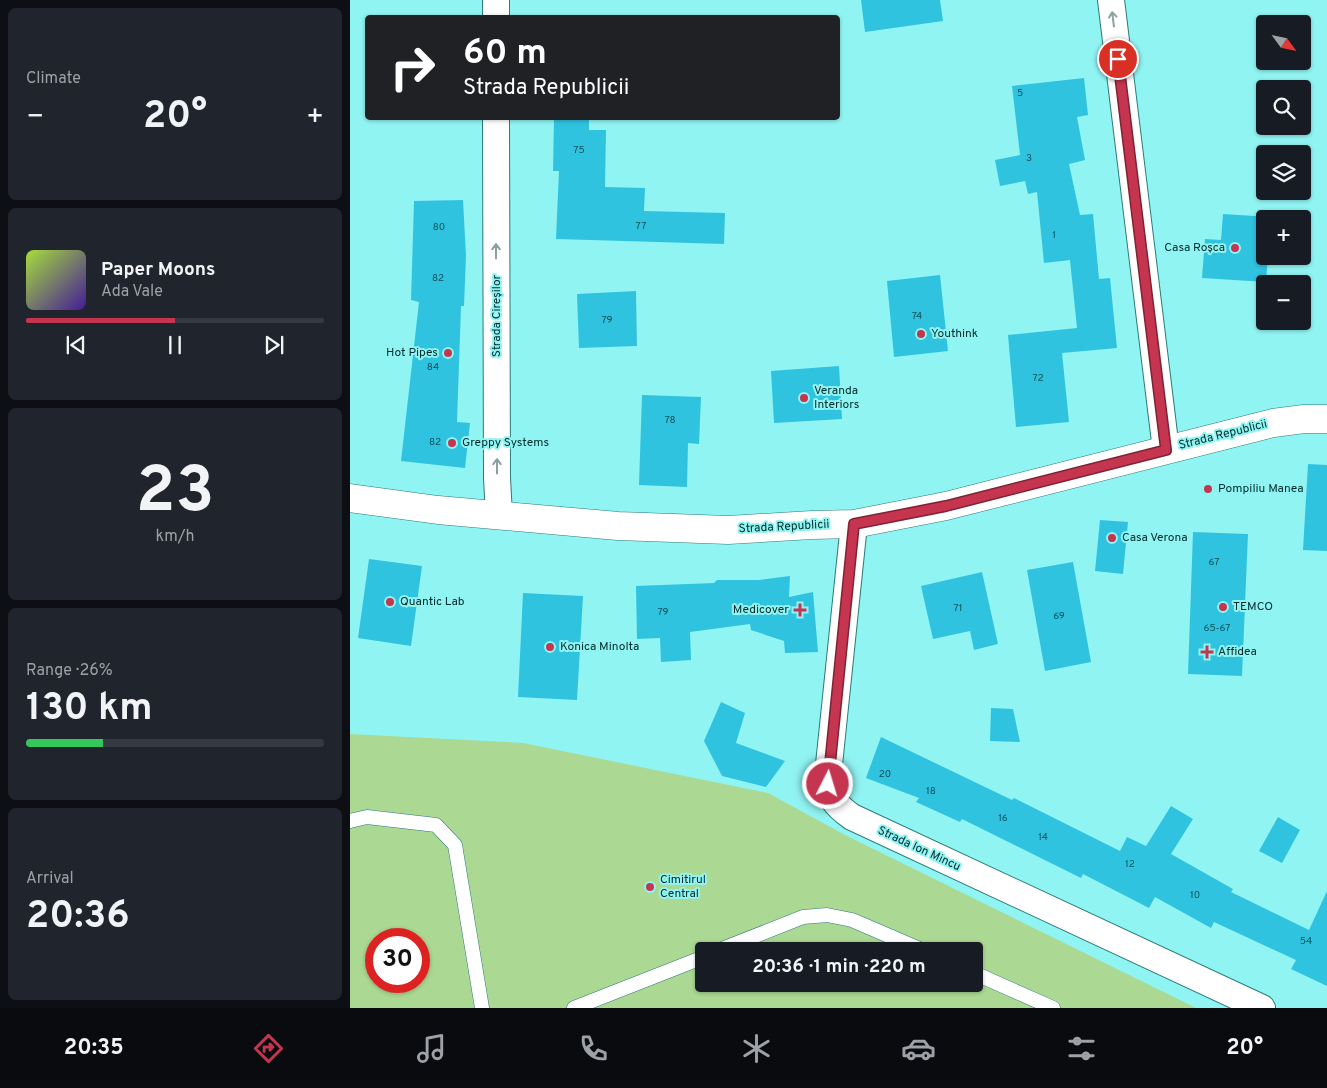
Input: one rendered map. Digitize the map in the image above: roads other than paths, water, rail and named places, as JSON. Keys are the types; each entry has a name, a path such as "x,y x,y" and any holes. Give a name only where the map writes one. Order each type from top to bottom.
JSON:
{"street":[{"path":"496,0 496,15"},
{"path":"1111,0 1166,450"},
{"name":"Strada Cireșilor","path":"496,120 497,478 499,515"},
{"name":"Strada Republicii","path":"350,498 438,510 618,526 728,530 854,524 946,506 1273,423 1304,419 1327,420"},
{"name":"Strada Ion Mincu","path":"854,524 828,774 829,791 839,808 852,817 1262,1008"}],"lane":[{"path":"350,821 367,817 436,825 455,845 482,1008"},
{"path":"740,942 802,917 827,915 852,920 903,942"},
{"path":"574,1008 695,961"},
{"path":"983,977 1053,1008"}],"place":[{"name":"Casa Roșca","path":"1235,248"},
{"name":"Youthink","path":"921,334"},
{"name":"Hot Pipes","path":"448,353"},
{"name":"Veranda Interiors","path":"804,398"},
{"name":"Greppy Systems","path":"452,443"},
{"name":"Pompiliu Manea","path":"1208,489"},
{"name":"Casa Verona","path":"1112,538"},
{"name":"Quantic Lab","path":"390,602"},
{"name":"TEMCO","path":"1223,607"},
{"name":"Medicover","path":"800,610"},
{"name":"Konica Minolta","path":"550,647"},
{"name":"Affidea","path":"1207,652"},
{"name":"Cimitirul Central","path":"650,887"}]}
